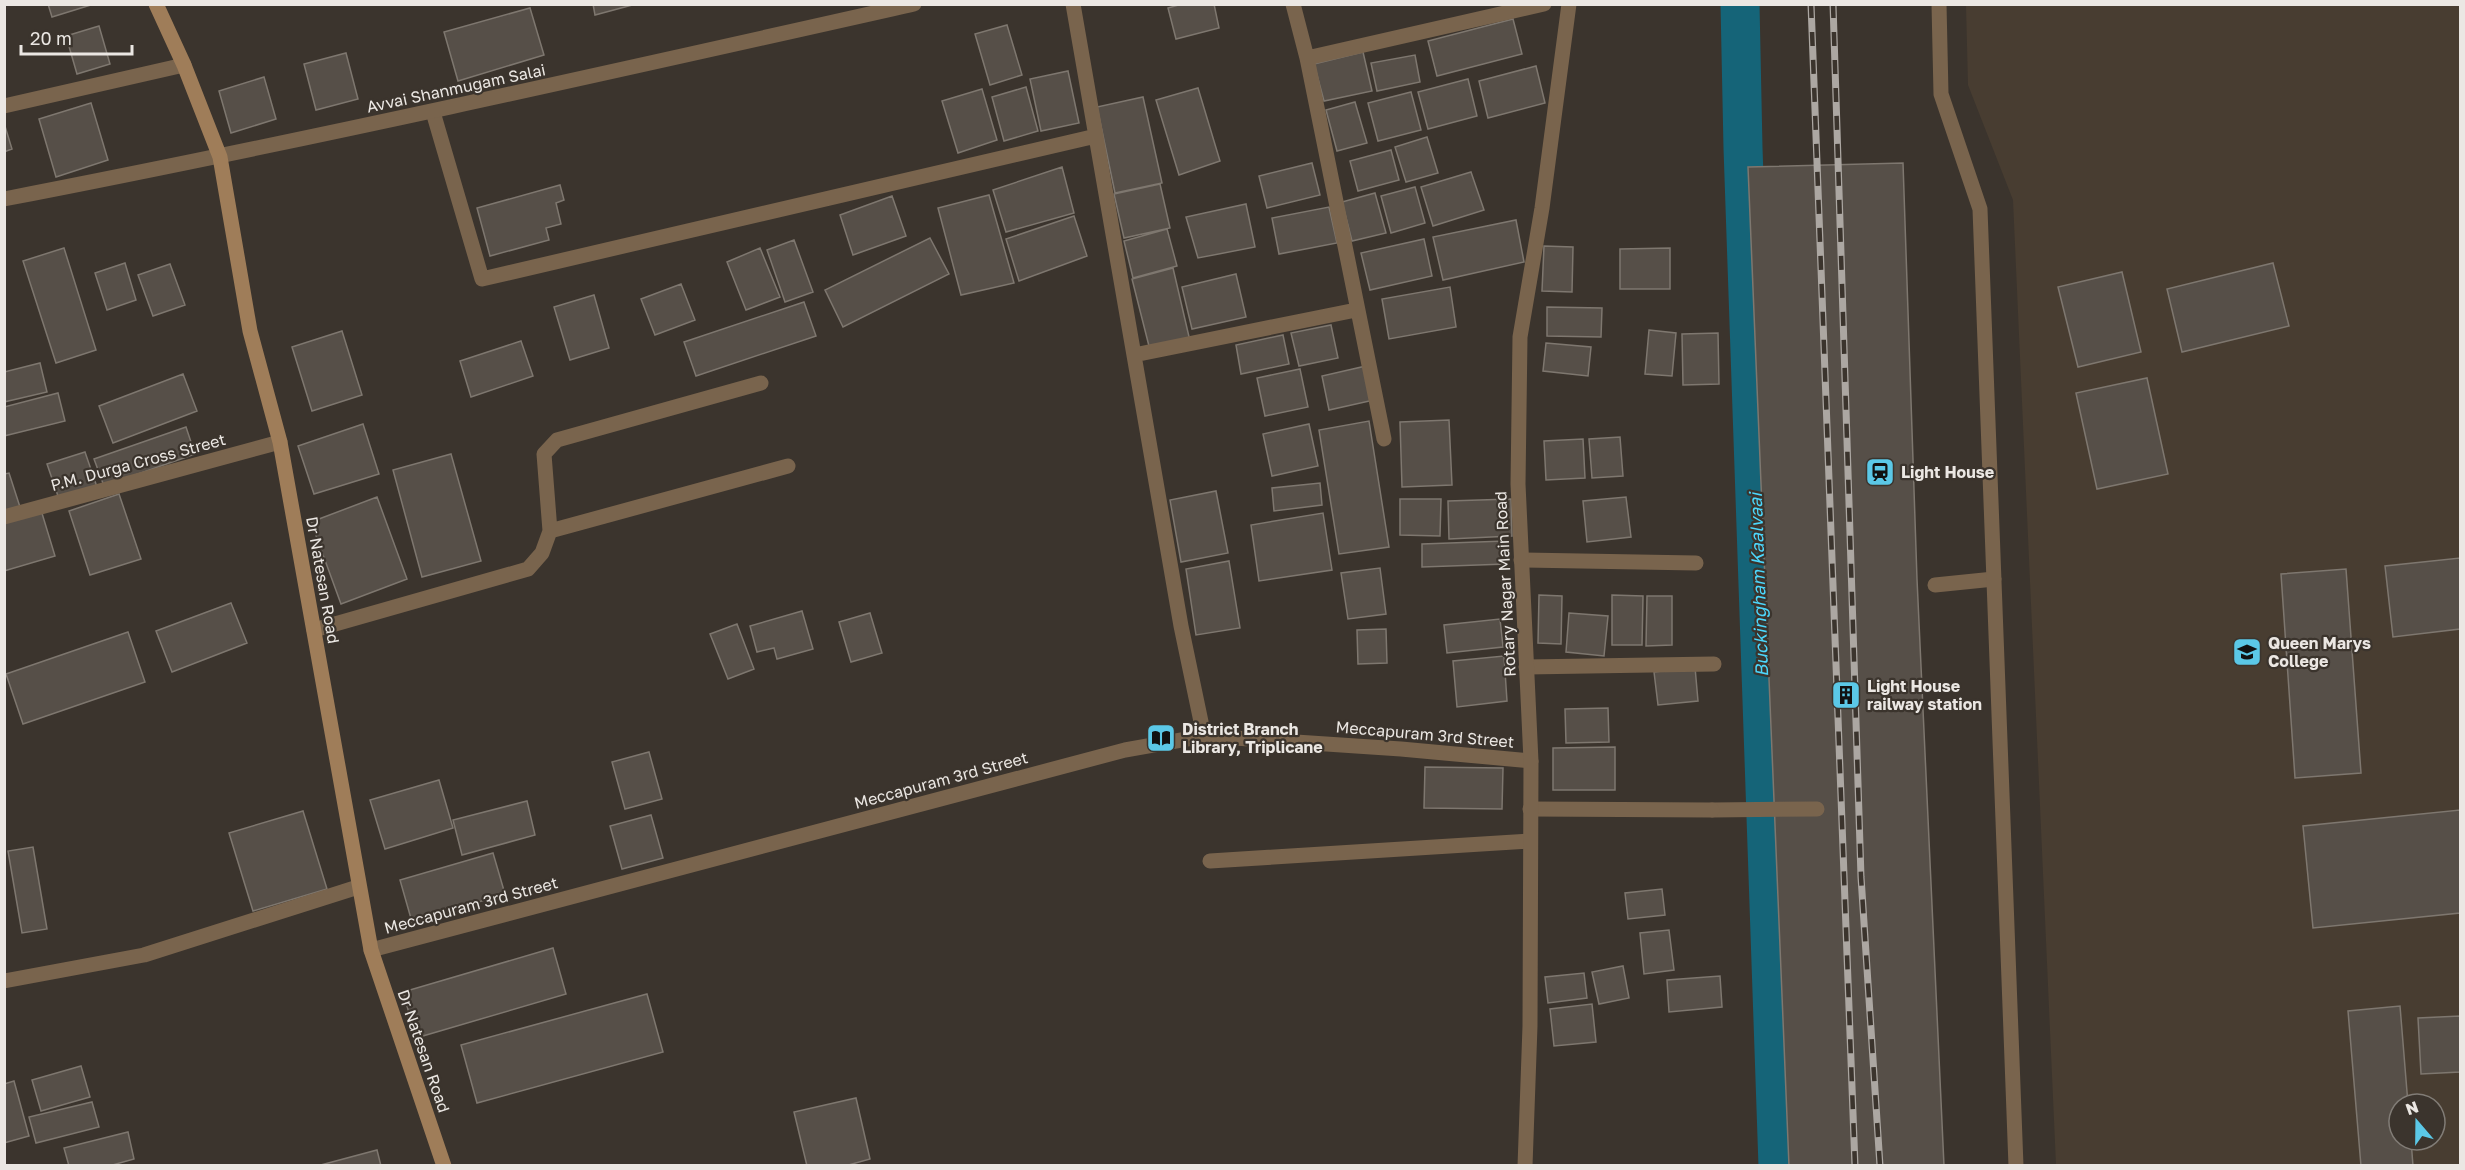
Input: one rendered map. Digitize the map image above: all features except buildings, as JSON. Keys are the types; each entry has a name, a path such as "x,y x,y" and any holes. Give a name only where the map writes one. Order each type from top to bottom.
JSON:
{"main road":[{"name":"Dr Natesan Road","path":"156,4 184,65 220,158 250,331 280,442 371,950 444,1166"}],"street":[{"name":"Avvai Shanmugam Salai","path":"4,199 220,158 914,4"},
{"path":"1072,4 1181,626 1204,736"},
{"path":"1293,4 1307,58 1356,310 1384,439"},
{"path":"1307,58 1544,4"},
{"name":"Rotary Nagar Main Road","path":"1525,1166 1530,1026 1531,761 1518,484 1520,337 1542,208 1569,4"},
{"path":"1939,4 1941,94 1980,209 2016,1166"},
{"path":"4,106 184,65"},
{"path":"433,112 482,279 1096,136"},
{"path":"1134,355 1356,310"},
{"path":"314,630 528,569 542,553 550,531 544,454 557,440 761,383"},
{"name":"P.M. Durga Cross Street","path":"4,517 280,442"},
{"path":"550,531 789,466"},
{"path":"1521,560 1696,563"},
{"path":"1935,585 1994,579"},
{"path":"1526,667 1714,664"},
{"name":"Meccapuram 3rd Street","path":"371,950 1125,750 1204,736 1401,749 1531,761"},
{"path":"1530,809 1817,809"},
{"path":"1210,861 1530,841"},
{"path":"4,981 144,955 358,887"}],"shaded area":[{"name":"Queen Marys College","path":"1966,5 2460,5 2460,1165 2056,1165 2013,200 1968,85"}],"waterway":[{"name":"Buckingham Kaalvaai","path":"1740,4 1778,1166"}],"railway":[{"path":"1811,4 1855,1166"},
{"path":"1833,4 1861,877 1880,1166"}],"place":[{"name":"Light House","path":"1880,472"},
{"name":"Queen Marys College","path":"2247,652"},
{"name":"Light House railway station","path":"1846,695"},
{"name":"District Branch Library, Triplicane","path":"1161,738"}]}
